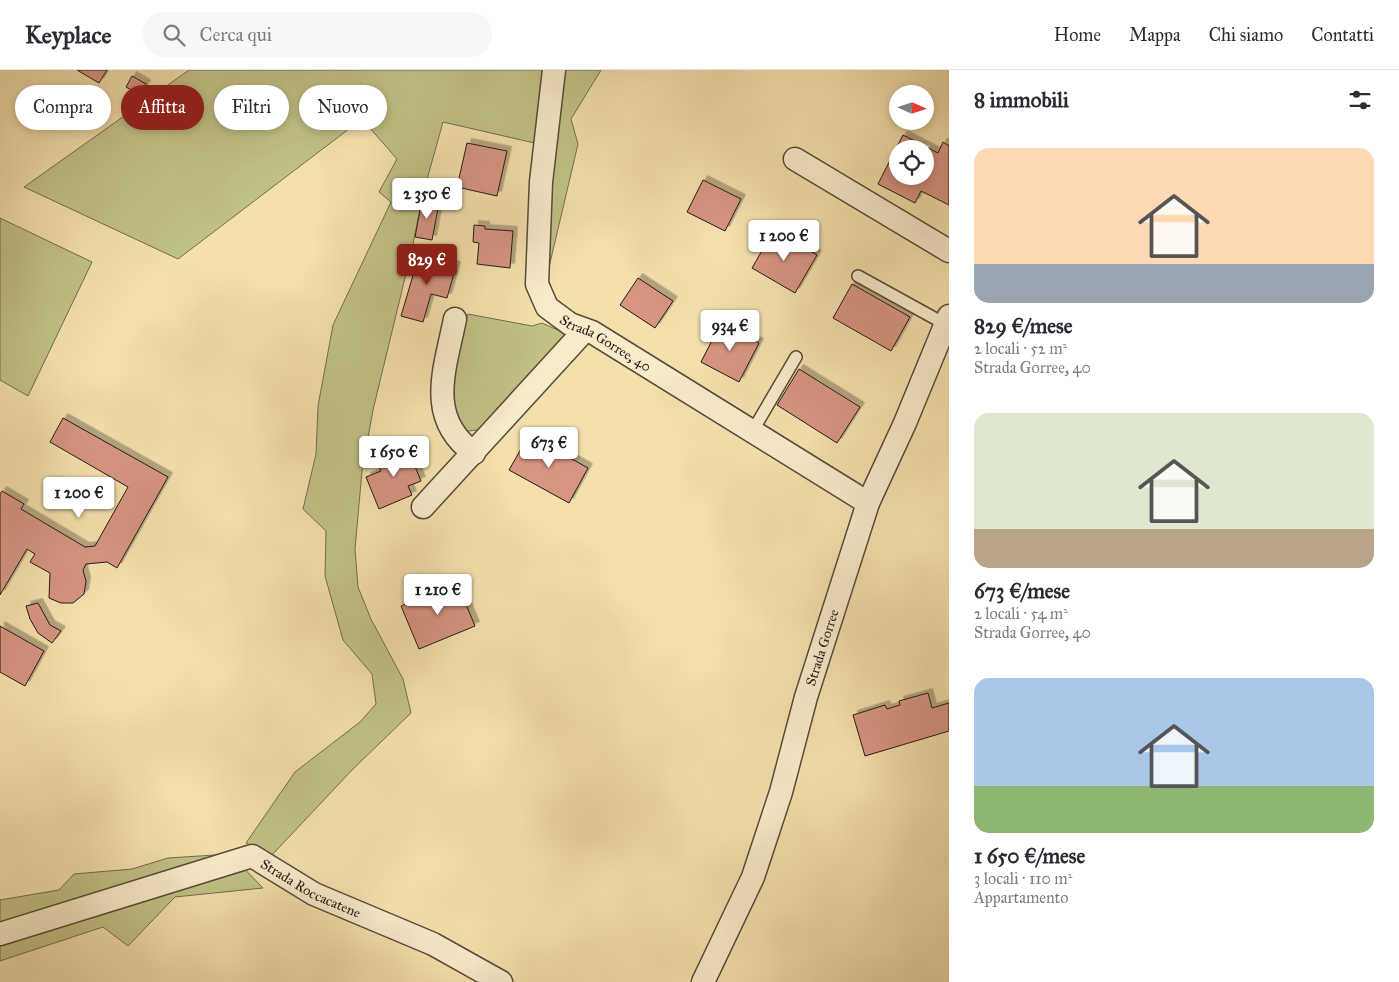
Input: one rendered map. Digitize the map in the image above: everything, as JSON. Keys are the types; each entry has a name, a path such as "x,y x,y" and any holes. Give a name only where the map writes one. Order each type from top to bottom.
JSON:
{"street":[{"name":"Strada Gorree, 40","path":"554,70 541,182 538,284 547,307 570,324 585,330 868,503"},
{"path":"795,159 949,251"},
{"path":"455,318 442,384 442,408 449,428 459,442 474,453"},
{"name":"Strada Gorree","path":"703,982 753,877 781,792 806,696 868,503 905,423 947,320"},
{"path":"423,507 585,330"},
{"name":"Strada Roccacatene","path":"0,934 252,856 314,894 433,944 500,982"}],"lane":[{"path":"858,276 947,320"},
{"path":"752,432 796,358"}],"green space":[{"path":"189,70 551,70 543,145 443,122 423,194 412,249 373,410 362,471 355,549 358,587 371,619 403,679 411,713 353,769 272,855 246,843 295,772 360,722 376,704 372,674 343,640 325,576 326,531 303,509 316,454 318,406 333,325 391,202 379,192 397,159 372,130 387,130 387,85 299,85 299,130 348,130 178,259 24,187 104,130 111,130 111,125 121,118 121,130 204,130 204,85 168,85"},
{"path":"558,70 601,70 571,119 578,144 546,280"},
{"path":"0,218 92,262 28,396 0,380"},
{"path":"468,314 532,326 542,323 569,335 490,428 462,432 447,391 457,346"},
{"path":"230,854 263,888 175,897 128,946 103,927 0,961 0,900 59,890 74,874 132,869 168,858"}],"building":[{"path":"77,70 107,70 99,83"},
{"path":"132,76 146,84 145,85 127,85"},
{"path":"903,135 913,140 900,140"},
{"path":"943,142 949,146 949,205 921,191 915,203 878,184 889,162 889,185 934,185 934,151 938,153"},
{"path":"467,143 507,151 497,196 457,187"},
{"path":"703,180 741,199 725,231 687,212"},
{"path":"422,200 439,203 432,240 415,237"},
{"path":"474,225 485,226 485,229 513,231 510,268 477,264 479,243 473,242"},
{"path":"774,230 817,255 795,293 752,268"},
{"path":"419,255 456,266 447,298 431,294 423,322 401,316"},
{"path":"638,278 673,301 655,328 620,305"},
{"path":"852,284 910,317 891,351 833,318"},
{"path":"721,323 759,343 739,382 701,362"},
{"path":"799,369 860,407 837,443 777,405"},
{"path":"63,418 168,477 117,568 107,562 86,564 83,570 86,581 84,594 73,603 61,603 49,598 50,573 30,562 35,554 27,549 0,595 0,494 2,491 24,504 21,509 85,547 95,546 128,487 50,442"},
{"path":"529,435 588,468 569,503 509,470"},
{"path":"407,447 421,481 408,486 412,495 379,509 366,477 381,471 376,460"},
{"path":"457,583 475,626 419,649 401,606"},
{"path":"38,603 50,625 61,631 52,643 38,633 30,619 26,606"},
{"path":"0,626 44,651 25,686 0,672"},
{"path":"928,693 932,708 949,703 949,731 865,756 853,715 885,705 887,709 900,705 899,701"}]}
